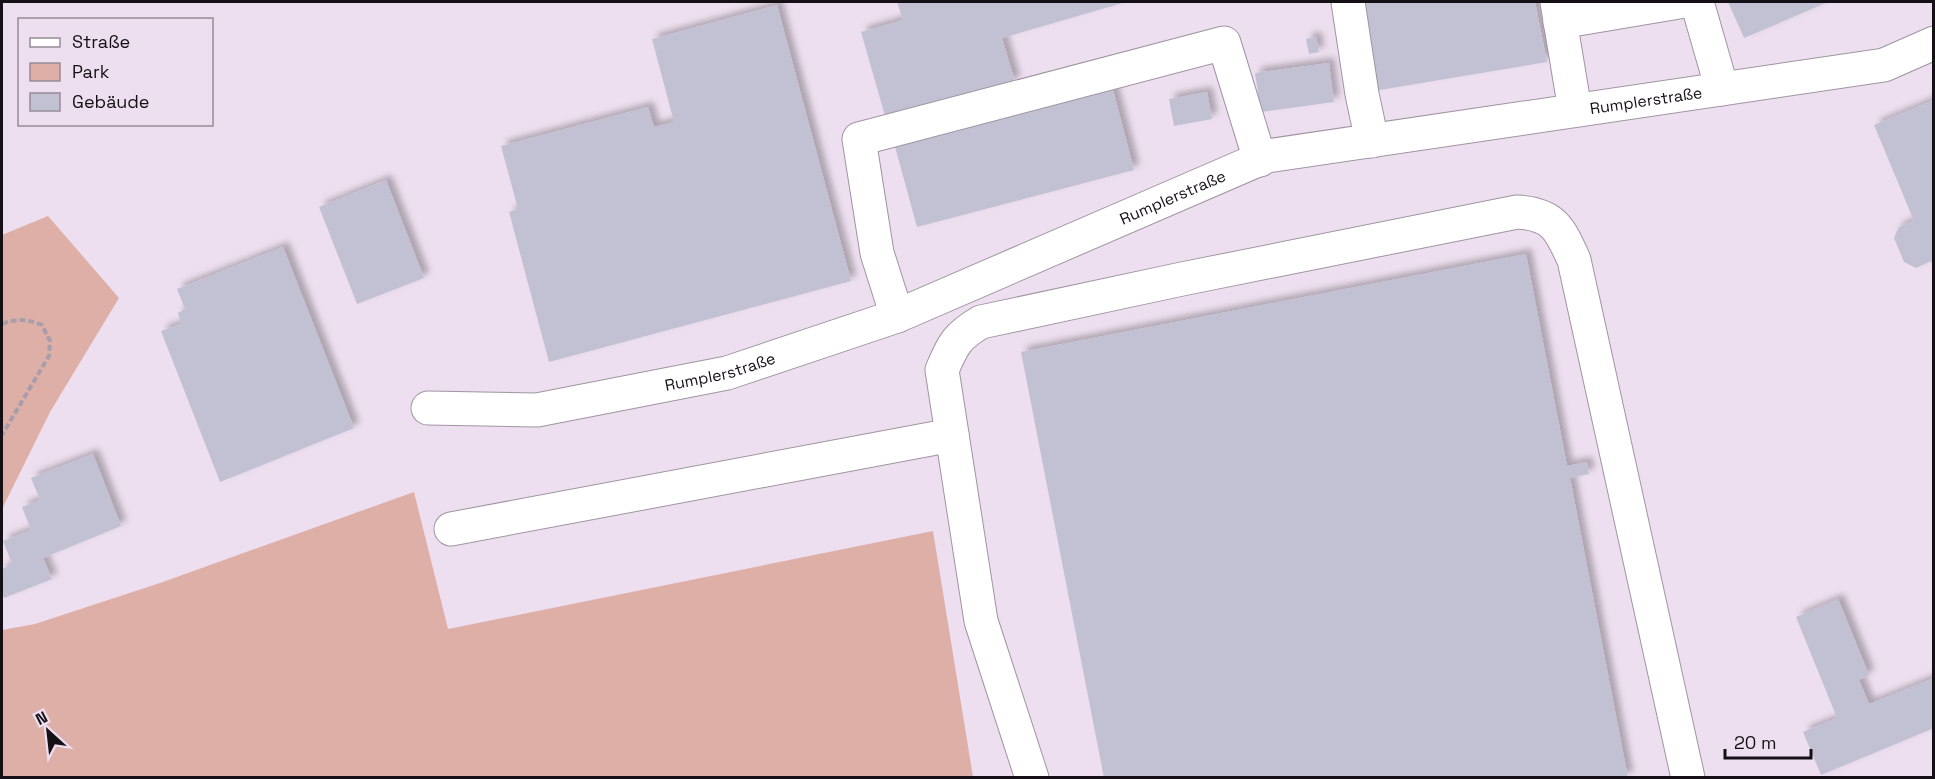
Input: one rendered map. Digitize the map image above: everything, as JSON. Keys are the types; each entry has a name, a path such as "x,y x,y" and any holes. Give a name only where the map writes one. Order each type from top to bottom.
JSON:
{"street":[{"path":"1348,2 1362,94 1372,141"},
{"path":"1575,110 1559,12 1680,2"},
{"path":"1697,2 1722,89"},
{"path":"897,316 877,253 859,139 1224,43 1260,160"},
{"name":"Rumplerstraße","path":"428,408 537,410 727,373 897,316 1267,156 1884,64 1934,43"},
{"path":"1032,777 981,621 942,370 950,351 962,333 981,322 1194,276 1517,212 1536,213 1549,220 1562,231 1574,260 1688,777"},
{"path":"451,529 952,435"}],"path":[{"path":"2,324 13,320 28,319 42,325 50,341 49,356 2,435"}],"green space":[{"path":"48,216 119,298 50,412 2,509 2,235"},
{"path":"414,492 448,629 933,531 973,777 2,777 2,630 35,624 160,583"}],"building":[{"path":"897,2 1126,2 1002,38 1015,82 927,107 926,104 885,116 861,32 903,20"},
{"path":"1359,2 1535,2 1547,62 1374,91"},
{"path":"1728,2 1828,2 1744,38"},
{"path":"777,5 851,281 549,362 509,212 518,209 501,146 648,107 654,127 674,122 652,39"},
{"path":"1316,37 1319,52 1309,54 1306,39"},
{"path":"1329,63 1334,102 1261,112 1255,73"},
{"path":"1112,86 1134,170 917,227 894,143"},
{"path":"1207,92 1212,119 1174,126 1169,99"},
{"path":"1934,100 1934,268 1931,261 1916,268 1904,262 1894,238 1899,227 1914,221 1874,125"},
{"path":"386,180 424,278 357,304 319,207"},
{"path":"283,247 354,428 220,482 161,331 181,324 178,313 185,309 177,289"},
{"path":"1526,254 1567,466 1587,462 1589,474 1570,478 1628,778 1104,778 1021,352"},
{"path":"93,454 121,526 43,558 52,579 4,598 2,569 12,564 3,541 31,530 22,507 40,500 31,478"},
{"path":"1838,599 1869,675 1859,680 1869,704 1934,678 1934,728 1821,775 1803,732 1837,718 1796,617"}]}
